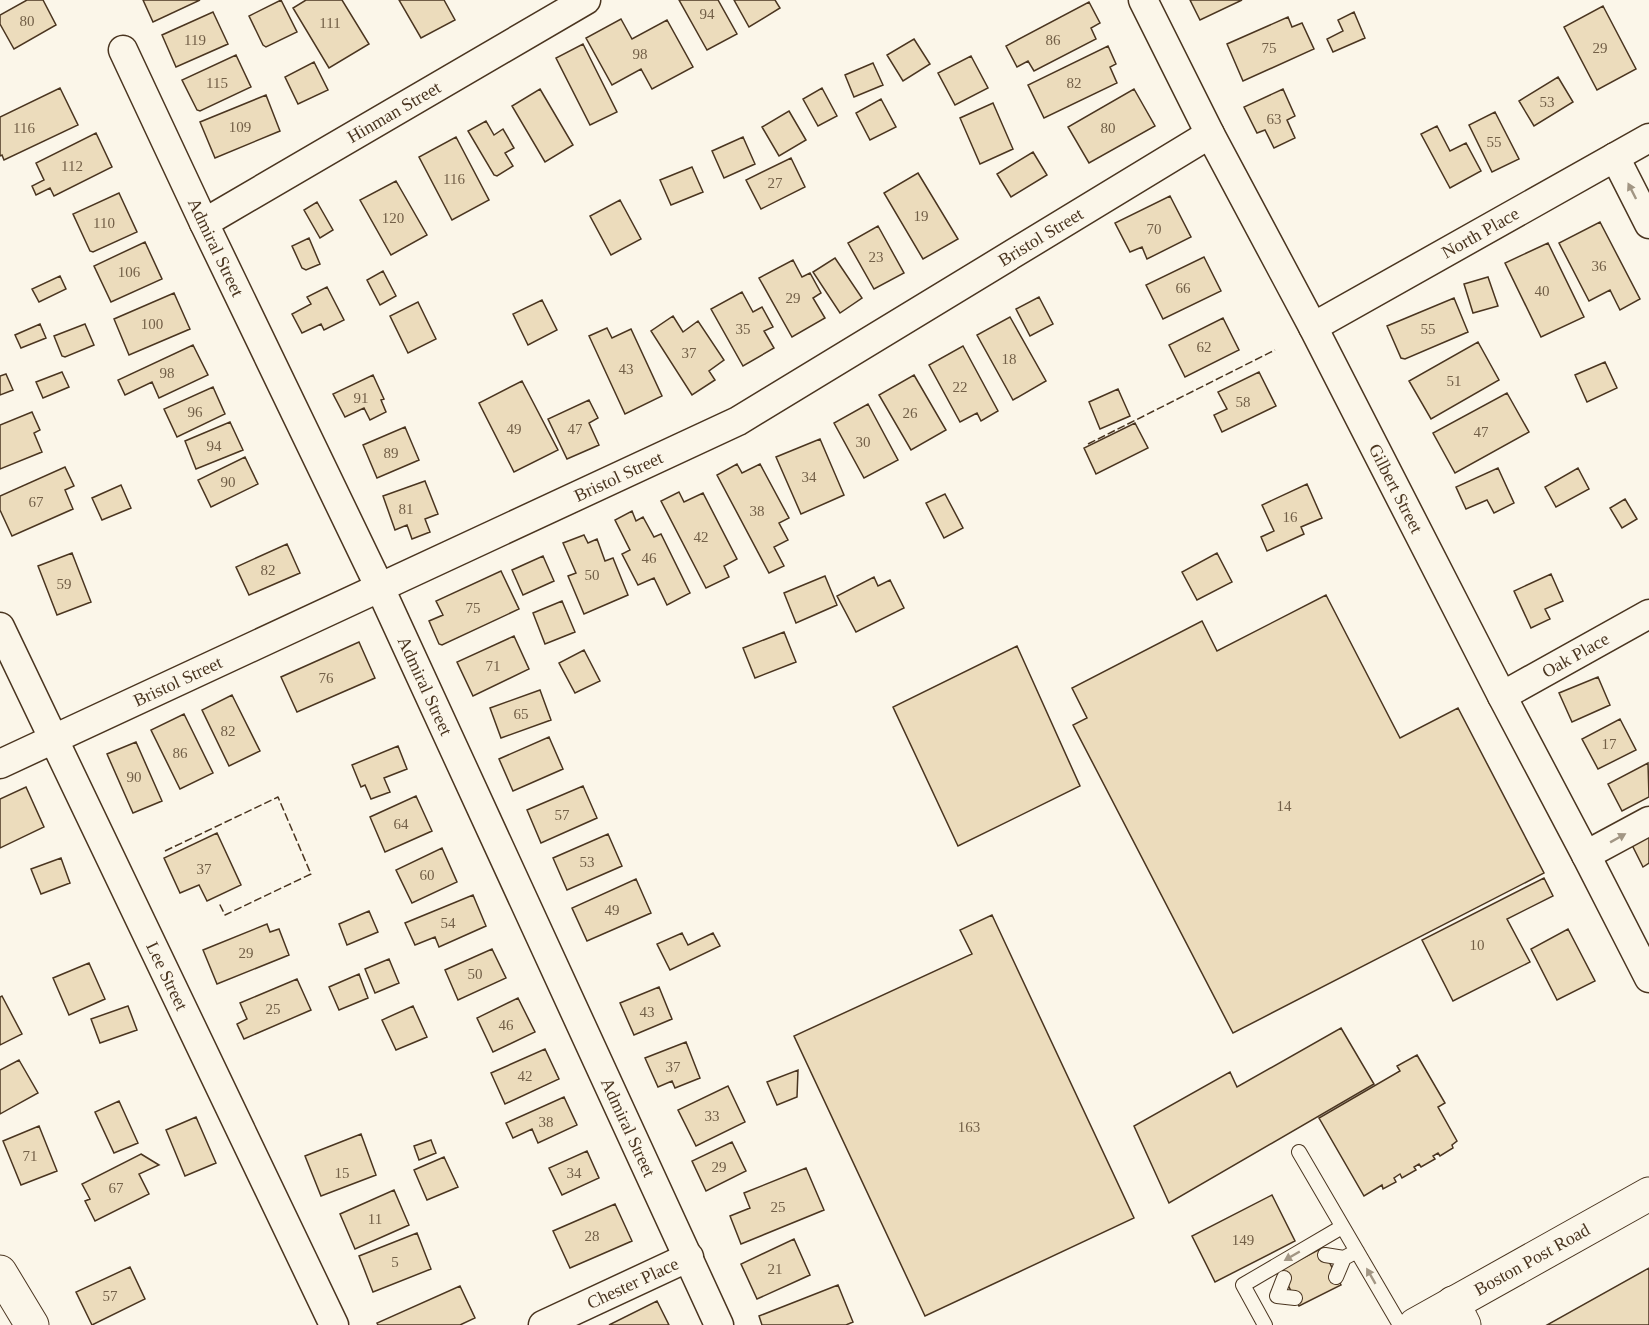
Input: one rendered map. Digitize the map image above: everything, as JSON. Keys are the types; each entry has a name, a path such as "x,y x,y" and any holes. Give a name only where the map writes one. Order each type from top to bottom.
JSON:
{"main road":[{"name":"Boston Post Road","path":"1414,1325 1459,1314 1649,1194"},
{"path":"0,1272 32,1325"}],"street":[{"name":"Hinman Street","path":"204,223 586,0"},
{"name":"Gilbert Street","path":"1143,0 1210,134 1313,327 1649,978"},
{"name":"Admiral Street","path":"123,50 380,588 719,1325"},
{"name":"Bristol Street","path":"0,764 738,421 1210,134"},
{"name":"North Place","path":"1313,327 1649,138"},
{"path":"1615,157 1649,224"},
{"name":"Oak Place","path":"1502,696 1649,614"},
{"name":"Lee Street","path":"0,627 334,1325"},
{"path":"1586,855 1649,821"},
{"name":"Chester Place","path":"543,1325 689,1257"}],"lane":[{"path":"1299,1152 1342,1227 1351,1255 1400,1325"},
{"path":"1265,1325 1243,1285 1342,1227"},
{"path":"1326,1255 1351,1255"},
{"path":"1336,1277 1351,1255"},
{"path":"1276,1296 1284,1278"},
{"path":"1256,1307 1276,1296 1295,1298"}],"building":[{"path":"27,0 43,0 56,25 14,49 0,24 0,15"},
{"path":"143,0 200,0 153,22"},
{"path":"281,0 297,32 266,47 249,16"},
{"path":"306,0 342,0 369,44 329,68 293,8"},
{"path":"399,0 444,0 455,20 421,38"},
{"path":"679,0 718,0 737,34 707,50"},
{"path":"734,0 775,0 780,8 749,27"},
{"path":"1190,0 1242,0 1200,20"},
{"path":"1089,2 1100,23 1091,28 1096,39 1034,71 1028,61 1017,67 1006,46"},
{"path":"1603,6 1636,69 1597,90 1564,27"},
{"path":"213,12 228,44 176,67 162,35"},
{"path":"1354,12 1365,38 1333,52 1327,39 1343,31 1338,20"},
{"path":"1288,17 1292,27 1302,23 1314,49 1243,81 1227,44"},
{"path":"621,19 632,39 667,20 693,67 652,89 641,69 612,85 586,38"},
{"path":"914,39 930,64 903,81 887,55"},
{"path":"583,44 617,112 590,125 556,58"},
{"path":"1108,46 1116,64 1110,67 1117,83 1044,118 1028,85"},
{"path":"236,55 251,87 200,111 197,110 182,80"},
{"path":"971,56 988,88 955,105 938,73"},
{"path":"314,62 328,90 298,104 285,77"},
{"path":"873,63 883,85 854,97 845,75"},
{"path":"1558,77 1573,102 1534,126 1519,101"},
{"path":"60,88 78,125 4,160 2,155 0,156 0,117"},
{"path":"822,88 837,116 818,126 803,99"},
{"path":"540,89 573,145 545,162 512,106"},
{"path":"1134,89 1155,126 1089,163 1068,127"},
{"path":"1283,89 1295,116 1287,120 1295,138 1274,148 1265,130 1257,133 1244,107"},
{"path":"266,95 280,131 215,158 200,122"},
{"path":"881,99 896,127 870,140 856,113"},
{"path":"993,103 1013,149 980,164 960,118"},
{"path":"789,111 806,140 779,156 762,127"},
{"path":"1495,112 1519,159 1492,172 1469,125"},
{"path":"486,121 494,135 503,129 514,148 505,153 513,166 497,176 494,175 468,131"},
{"path":"1437,126 1450,151 1466,143 1481,171 1450,188 1421,134"},
{"path":"96,133 112,167 54,196 50,188 36,195 32,186 44,180 36,163"},
{"path":"456,137 489,200 452,220 419,157"},
{"path":"743,137 755,164 724,178 712,151"},
{"path":"1033,152 1047,175 1011,197 997,174"},
{"path":"791,158 805,187 761,209 746,180"},
{"path":"692,167 703,192 671,205 660,180"},
{"path":"918,173 958,239 923,259 884,193"},
{"path":"396,181 427,235 391,255 360,200"},
{"path":"119,193 137,232 93,252 90,251 73,214"},
{"path":"1170,196 1191,237 1147,259 1142,247 1130,252 1115,223"},
{"path":"620,200 641,239 611,255 590,216"},
{"path":"317,202 333,230 320,238 304,210"},
{"path":"1600,222 1640,299 1620,310 1610,290 1589,301 1559,243"},
{"path":"878,226 904,273 874,289 848,243"},
{"path":"309,238 320,264 306,270 302,268 292,246"},
{"path":"145,242 162,279 111,302 94,266"},
{"path":"1548,243 1584,317 1541,337 1505,263"},
{"path":"1204,257 1221,291 1163,319 1146,285"},
{"path":"835,258 862,298 840,313 813,272"},
{"path":"793,260 802,277 810,273 821,293 813,298 825,318 792,337 759,278"},
{"path":"383,271 396,296 380,305 367,280"},
{"path":"60,276 66,289 39,302 32,289"},
{"path":"1488,277 1498,306 1473,313 1464,284"},
{"path":"327,287 344,320 324,330 321,324 302,333 292,314 311,304 307,297"},
{"path":"742,292 753,312 762,307 773,327 764,331 774,348 743,366 711,309"},
{"path":"174,293 190,329 129,355 114,319"},
{"path":"1039,297 1053,324 1030,336 1016,309"},
{"path":"1454,298 1468,332 1405,359 1401,358 1387,326"},
{"path":"542,300 557,330 528,345 513,314"},
{"path":"418,302 436,339 408,353 390,316"},
{"path":"673,316 683,332 698,321 724,360 709,371 715,380 692,395 651,331"},
{"path":"1010,317 1046,381 1013,400 977,335"},
{"path":"1223,318 1239,350 1185,377 1169,345"},
{"path":"40,324 46,338 21,348 15,335"},
{"path":"85,324 94,345 65,357 62,356 54,336"},
{"path":"607,328 612,338 631,329 662,396 625,414 589,336"},
{"path":"1478,342 1499,380 1431,419 1409,381"},
{"path":"193,345 208,375 159,398 152,382 125,395 118,380"},
{"path":"963,346 998,411 981,421 977,413 960,422 929,365"},
{"path":"1605,362 1617,388 1587,402 1575,375"},
{"path":"62,372 69,387 43,398 36,382"},
{"path":"1259,372 1276,406 1222,432 1214,415 1227,409 1218,392"},
{"path":"6,374 13,390 0,395 0,376"},
{"path":"373,375 384,399 381,400 386,412 370,420 364,408 345,417 333,394"},
{"path":"914,375 946,430 911,450 879,395"},
{"path":"522,381 558,450 514,472 479,403"},
{"path":"213,387 225,414 177,437 164,409"},
{"path":"1118,389 1130,416 1100,429 1089,402"},
{"path":"1507,393 1529,432 1455,473 1433,433"},
{"path":"589,400 598,418 589,423 599,445 567,459 548,419"},
{"path":"868,404 898,460 864,478 834,423"},
{"path":"32,412 40,430 34,433 42,452 0,469 0,425"},
{"path":"230,422 243,450 196,469 185,441"},
{"path":"1135,423 1148,448 1096,474 1084,448"},
{"path":"405,427 419,460 377,478 363,445"},
{"path":"820,439 844,495 801,514 776,457"},
{"path":"245,457 258,484 211,507 198,480"},
{"path":"737,464 742,473 760,464 789,518 779,523 788,540 774,547 784,566 769,573 717,475"},
{"path":"65,467 74,486 65,490 73,509 12,536 0,510 0,496"},
{"path":"1498,468 1514,503 1494,513 1487,500 1466,509 1456,487"},
{"path":"1578,468 1589,489 1556,507 1545,487"},
{"path":"425,481 438,514 425,519 430,532 412,539 407,525 395,530 383,496"},
{"path":"1307,484 1322,518 1301,527 1304,534 1267,551 1261,537 1274,531 1262,505"},
{"path":"121,485 131,508 102,520 92,498"},
{"path":"679,492 684,502 703,493 737,559 724,566 729,577 706,588 661,501"},
{"path":"945,494 963,528 944,538 926,503"},
{"path":"1625,499 1637,519 1622,528 1610,508"},
{"path":"632,511 636,521 643,517 654,537 661,534 690,593 667,605 654,578 638,585 622,554 630,550 615,520"},
{"path":"584,535 588,543 597,539 605,561 613,558 628,595 584,614 568,576 576,573 563,543"},
{"path":"287,544 300,573 249,595 236,567"},
{"path":"72,553 91,602 57,615 38,566"},
{"path":"1217,553 1232,582 1197,600 1182,572"},
{"path":"543,556 554,581 523,595 512,570"},
{"path":"501,571 519,609 442,645 439,644 429,621 443,615 436,601"},
{"path":"1551,574 1563,601 1545,609 1550,619 1531,628 1514,591"},
{"path":"825,576 837,605 796,623 784,593"},
{"path":"874,577 878,586 890,580 904,608 856,632 837,596"},
{"path":"1326,595 1400,738 1458,708 1544,873 1233,1033 1073,725 1087,718 1072,688 1202,621 1217,651"},
{"path":"562,601 575,632 545,644 533,613"},
{"path":"784,632 796,662 755,678 743,648"},
{"path":"514,636 529,669 473,696 457,662"},
{"path":"359,642 375,678 297,712 281,677"},
{"path":"1017,646 1080,786 958,846 893,707"},
{"path":"584,650 600,681 575,693 559,663"},
{"path":"1598,677 1610,705 1572,722 1559,693"},
{"path":"540,690 551,720 501,738 490,708"},
{"path":"232,695 260,751 229,766 202,710"},
{"path":"184,714 213,773 180,789 151,730"},
{"path":"1620,719 1636,750 1598,769 1582,739"},
{"path":"549,737 563,769 513,791 499,759"},
{"path":"136,742 162,801 133,813 107,754"},
{"path":"398,746 407,769 384,778 390,792 371,799 365,785 361,787 352,765"},
{"path":"1648,763 1649,797 1622,811 1608,784"},
{"path":"583,786 597,818 541,843 527,810"},
{"path":"26,787 44,827 0,848 0,799"},
{"path":"416,796 432,831 385,852 370,817"},
{"path":"1649,831 1649,863 1643,867 1630,841"},
{"path":"217,833 241,885 207,901 199,885 180,893 164,858"},
{"path":"608,834 622,866 567,890 553,858"},
{"path":"442,848 457,882 412,903 396,870"},
{"path":"61,858 70,883 41,894 31,869"},
{"path":"1544,878 1553,896 1507,919 1530,962 1453,1001 1422,940"},
{"path":"636,879 651,913 587,941 572,908"},
{"path":"473,895 486,926 439,947 435,937 415,945 405,923"},
{"path":"369,911 378,932 347,945 339,924"},
{"path":"992,915 1134,1218 925,1316 794,1036 972,954 960,930"},
{"path":"267,924 270,932 279,929 289,955 217,984 203,950"},
{"path":"1568,929 1595,981 1557,1000 1531,949"},
{"path":"682,933 688,945 713,933 720,946 670,970 657,944"},
{"path":"492,949 506,978 458,1000 445,970"},
{"path":"389,959 399,983 375,993 365,969"},
{"path":"89,963 105,999 69,1015 53,978"},
{"path":"359,974 368,998 339,1010 329,987"},
{"path":"297,979 311,1010 244,1039 237,1024 247,1019 240,1003"},
{"path":"659,987 672,1019 634,1035 620,1003"},
{"path":"2,996 22,1034 0,1045 0,997"},
{"path":"518,998 535,1032 493,1052 477,1018"},
{"path":"128,1006 137,1030 100,1043 91,1019"},
{"path":"413,1006 427,1037 396,1050 382,1020"},
{"path":"1341,1028 1374,1084 1169,1203 1134,1126 1230,1072 1237,1087"},
{"path":"686,1042 700,1078 675,1088 672,1081 658,1087 645,1058"},
{"path":"545,1049 559,1079 505,1104 491,1073"},
{"path":"1417,1055 1445,1103 1438,1107 1457,1141 1452,1145 1453,1148 1440,1156 1438,1153 1433,1156 1435,1159 1421,1167 1419,1164 1414,1167 1416,1170 1402,1178 1400,1174 1394,1178 1396,1182 1383,1189 1382,1185 1364,1196 1319,1118 1400,1071 1397,1066"},
{"path":"19,1060 38,1093 0,1114 0,1070"},
{"path":"798,1070 797,1097 777,1105 767,1082"},
{"path":"728,1086 745,1122 696,1146 678,1110"},
{"path":"564,1097 577,1125 538,1143 532,1129 513,1138 506,1123"},
{"path":"119,1101 138,1143 114,1153 95,1112"},
{"path":"196,1117 216,1163 185,1176 166,1130"},
{"path":"39,1126 57,1171 21,1185 3,1141"},
{"path":"361,1134 376,1175 321,1196 305,1156"},
{"path":"431,1140 436,1153 419,1160 414,1146"},
{"path":"732,1142 746,1171 706,1191 692,1161"},
{"path":"587,1151 599,1178 562,1195 549,1168"},
{"path":"141,1154 159,1165 139,1174 149,1194 95,1221 85,1201 90,1199 82,1184"},
{"path":"444,1157 458,1187 427,1200 414,1170"},
{"path":"806,1168 824,1210 741,1244 730,1216 750,1208 744,1193"},
{"path":"394,1190 409,1225 355,1249 340,1214"},
{"path":"1272,1195 1295,1241 1215,1282 1192,1236"},
{"path":"615,1204 632,1241 570,1268 553,1231"},
{"path":"417,1233 431,1269 373,1292 359,1256"},
{"path":"794,1239 810,1275 757,1299 741,1264"},
{"path":"1322,1248 1341,1285 1299,1306 1280,1270"},
{"path":"130,1267 145,1299 92,1325 76,1292"},
{"path":"1649,1268 1649,1325 1547,1325"},
{"path":"838,1285 853,1322 846,1325 762,1325 759,1316"},
{"path":"460,1286 475,1318 460,1325 378,1325 377,1323"},
{"path":"657,1301 669,1325 609,1325"}],"fence":[{"path":"1088,444 1275,350"},
{"path":"165,851 278,797 311,874 225,915 219,903"}]}
